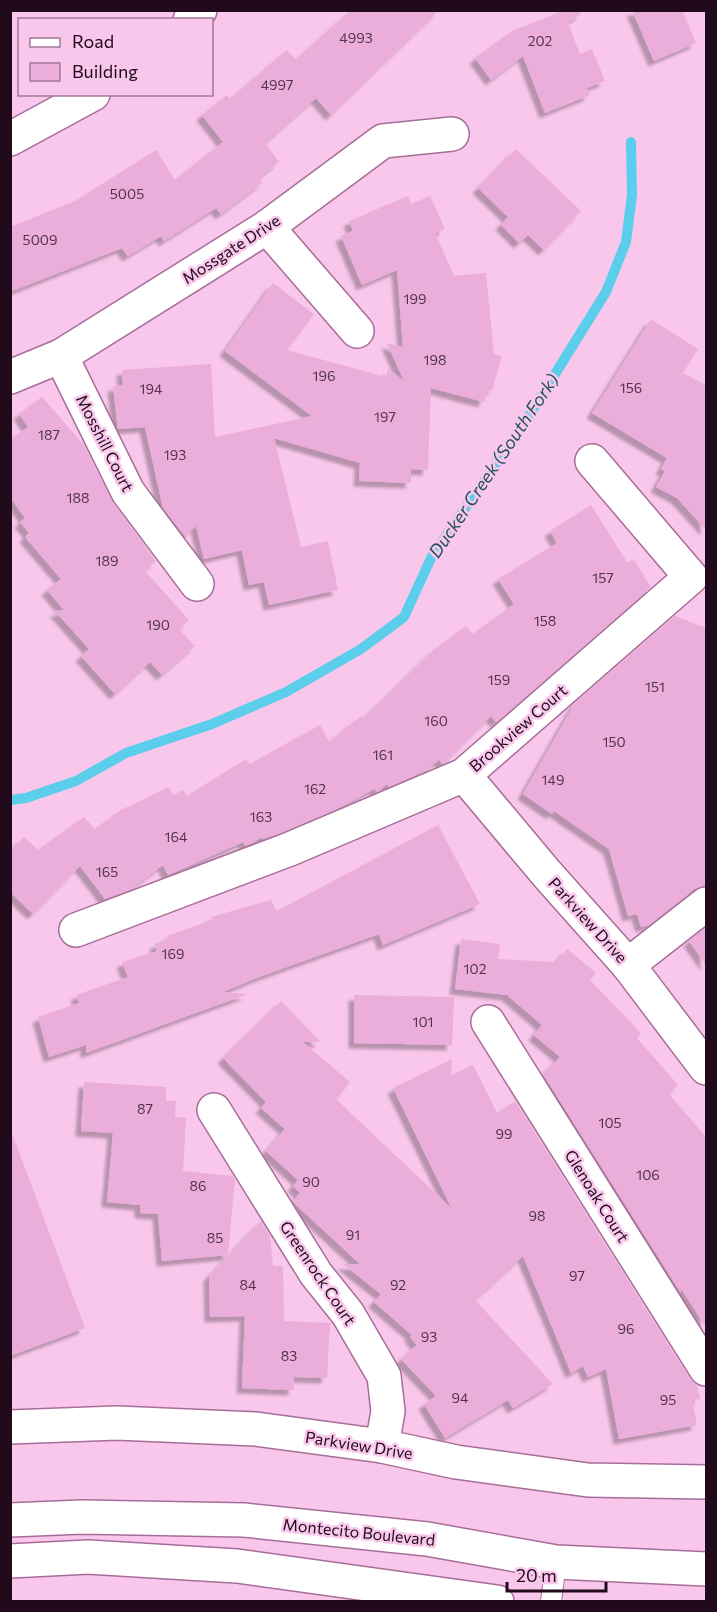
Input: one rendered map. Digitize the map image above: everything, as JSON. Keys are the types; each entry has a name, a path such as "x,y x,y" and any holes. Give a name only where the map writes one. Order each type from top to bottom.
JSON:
{"street":[{"path":"10,139 89,96"},
{"name":"Mossgate Drive","path":"10,377 61,356 267,227 383,141 453,134"},
{"path":"267,227 357,331"},
{"name":"Mosshill Court","path":"61,356 128,492 197,584"},
{"name":"Brookview Court","path":"76,930 290,849 464,775 691,577 591,461"},
{"name":"Parkview Drive","path":"464,775 547,874 628,965 706,1068"},
{"path":"628,965 706,904"},
{"name":"Glenoak Court","path":"488,1022 706,1369"},
{"name":"Greenrock Court","path":"214,1110 316,1274 348,1314 384,1376 388,1411 382,1446"},
{"name":"Parkview Drive","path":"10,1427 117,1423 256,1429 382,1446 456,1462 588,1480 706,1482"},
{"name":"Montecito Boulevard","path":"10,1520 82,1517 244,1520 428,1539 556,1562 706,1569"},
{"path":"10,1561 88,1557 237,1566 497,1602"}],"lane":[{"path":"551,1602 556,1562"}],"building":[{"path":"351,10 439,10 331,115 316,98 265,143 279,162 259,178 262,183 221,214 216,208 164,241 161,236 128,256 122,248 10,292 10,227 77,200 156,150 175,180 223,142 202,115 227,95 230,99 287,50 296,60"},
{"path":"565,10 579,10 581,14 568,23 580,54 592,49 605,81 587,88 590,95 545,113 523,56 491,80 475,58 512,31"},
{"path":"632,10 682,10 696,43 654,61"},
{"path":"516,149 581,211 544,250 528,235 519,243 501,225 508,217 478,188"},
{"path":"408,196 411,204 430,196 445,229 435,233 454,276 486,273 494,354 502,356 492,391 487,390 484,402 431,388 428,470 411,469 411,483 359,481 360,463 274,438 301,547 328,541 338,590 269,605 264,582 249,585 242,550 204,559 196,526 185,536 163,508 145,427 118,429 113,386 123,385 122,370 211,364 215,437 312,416 225,351 273,283 314,314 287,350 386,377 388,369 404,381 387,343 403,347 397,270 362,285 341,236 353,231 349,221"},
{"path":"651,319 698,349 683,373 706,385 706,530 677,498 656,487 665,471 661,469 667,458 592,413"},
{"path":"42,397 84,445 113,503 156,561 145,571 189,620 179,629 195,646 162,675 150,662 115,694 81,656 89,649 55,611 64,610 47,590 61,579 25,537 29,533 20,522 25,518 10,497 10,440 28,427 19,414"},
{"path":"591,505 627,562 634,560 651,587 498,721 496,722 491,716 443,764 439,760 423,772 389,787 387,784 377,792 374,789 337,809 283,832 263,839 262,837 246,846 243,842 168,875 163,865 130,890 105,899 80,866 33,914 10,892 10,851 24,837 38,850 84,817 95,829 121,810 169,787 173,795 184,790 187,796 246,759 250,764 320,725 329,742 361,716 363,719 434,650 466,626 473,634 514,604 498,579 557,543 550,531"},
{"path":"675,616 706,628 706,886 694,889 649,925 641,927 637,914 628,916 609,849 554,811 552,814 523,794 575,703"},
{"path":"438,825 480,904 383,945 379,934 259,977 223,992 248,994 86,1053 86,1045 49,1057 38,1017 79,1003 76,995 128,977 122,962 157,951 155,944 168,939 167,936 212,920 211,917 271,900 277,911"},
{"path":"706,927 706,965 689,941"},
{"path":"461,939 500,944 498,959 556,962 567,949 596,973 590,980 641,1033 637,1038 678,1085 669,1094 706,1137 706,1327 680,1287 681,1293 543,1074 560,1057 534,1035 542,1025 507,995 455,989"},
{"path":"354,995 454,997 452,1045 354,1043"},
{"path":"281,1001 321,1042 303,1042 350,1082 336,1099 452,1209 393,1088 452,1059 451,1075 473,1065 497,1113 515,1101 690,1379 697,1386 700,1399 692,1400 697,1425 619,1439 606,1369 588,1377 583,1366 571,1373 523,1256 475,1300 553,1384 513,1408 508,1400 445,1438 424,1404 436,1396 401,1359 417,1345 410,1337 412,1335 374,1302 381,1294 343,1264 360,1264 294,1203 293,1201 300,1193 293,1186 298,1180 266,1151 285,1129 261,1108 266,1102 223,1058"},
{"path":"84,1082 166,1087 166,1101 176,1101 175,1117 186,1118 183,1171 233,1176 235,1179 228,1255 162,1261 158,1214 140,1213 140,1205 107,1202 113,1133 81,1131"},
{"path":"10,1136 13,1136 85,1328 10,1356"},
{"path":"261,1221 270,1236 273,1266 283,1266 284,1321 330,1323 327,1378 294,1377 294,1390 242,1388 245,1316 210,1317 209,1276"}],"waterway":[{"name":"Ducker Creek (South Fork)","path":"10,800 26,798 76,781 126,753 212,724 286,692 361,649 404,617 432,556 527,419 606,292 626,242 632,195 631,142"}]}
